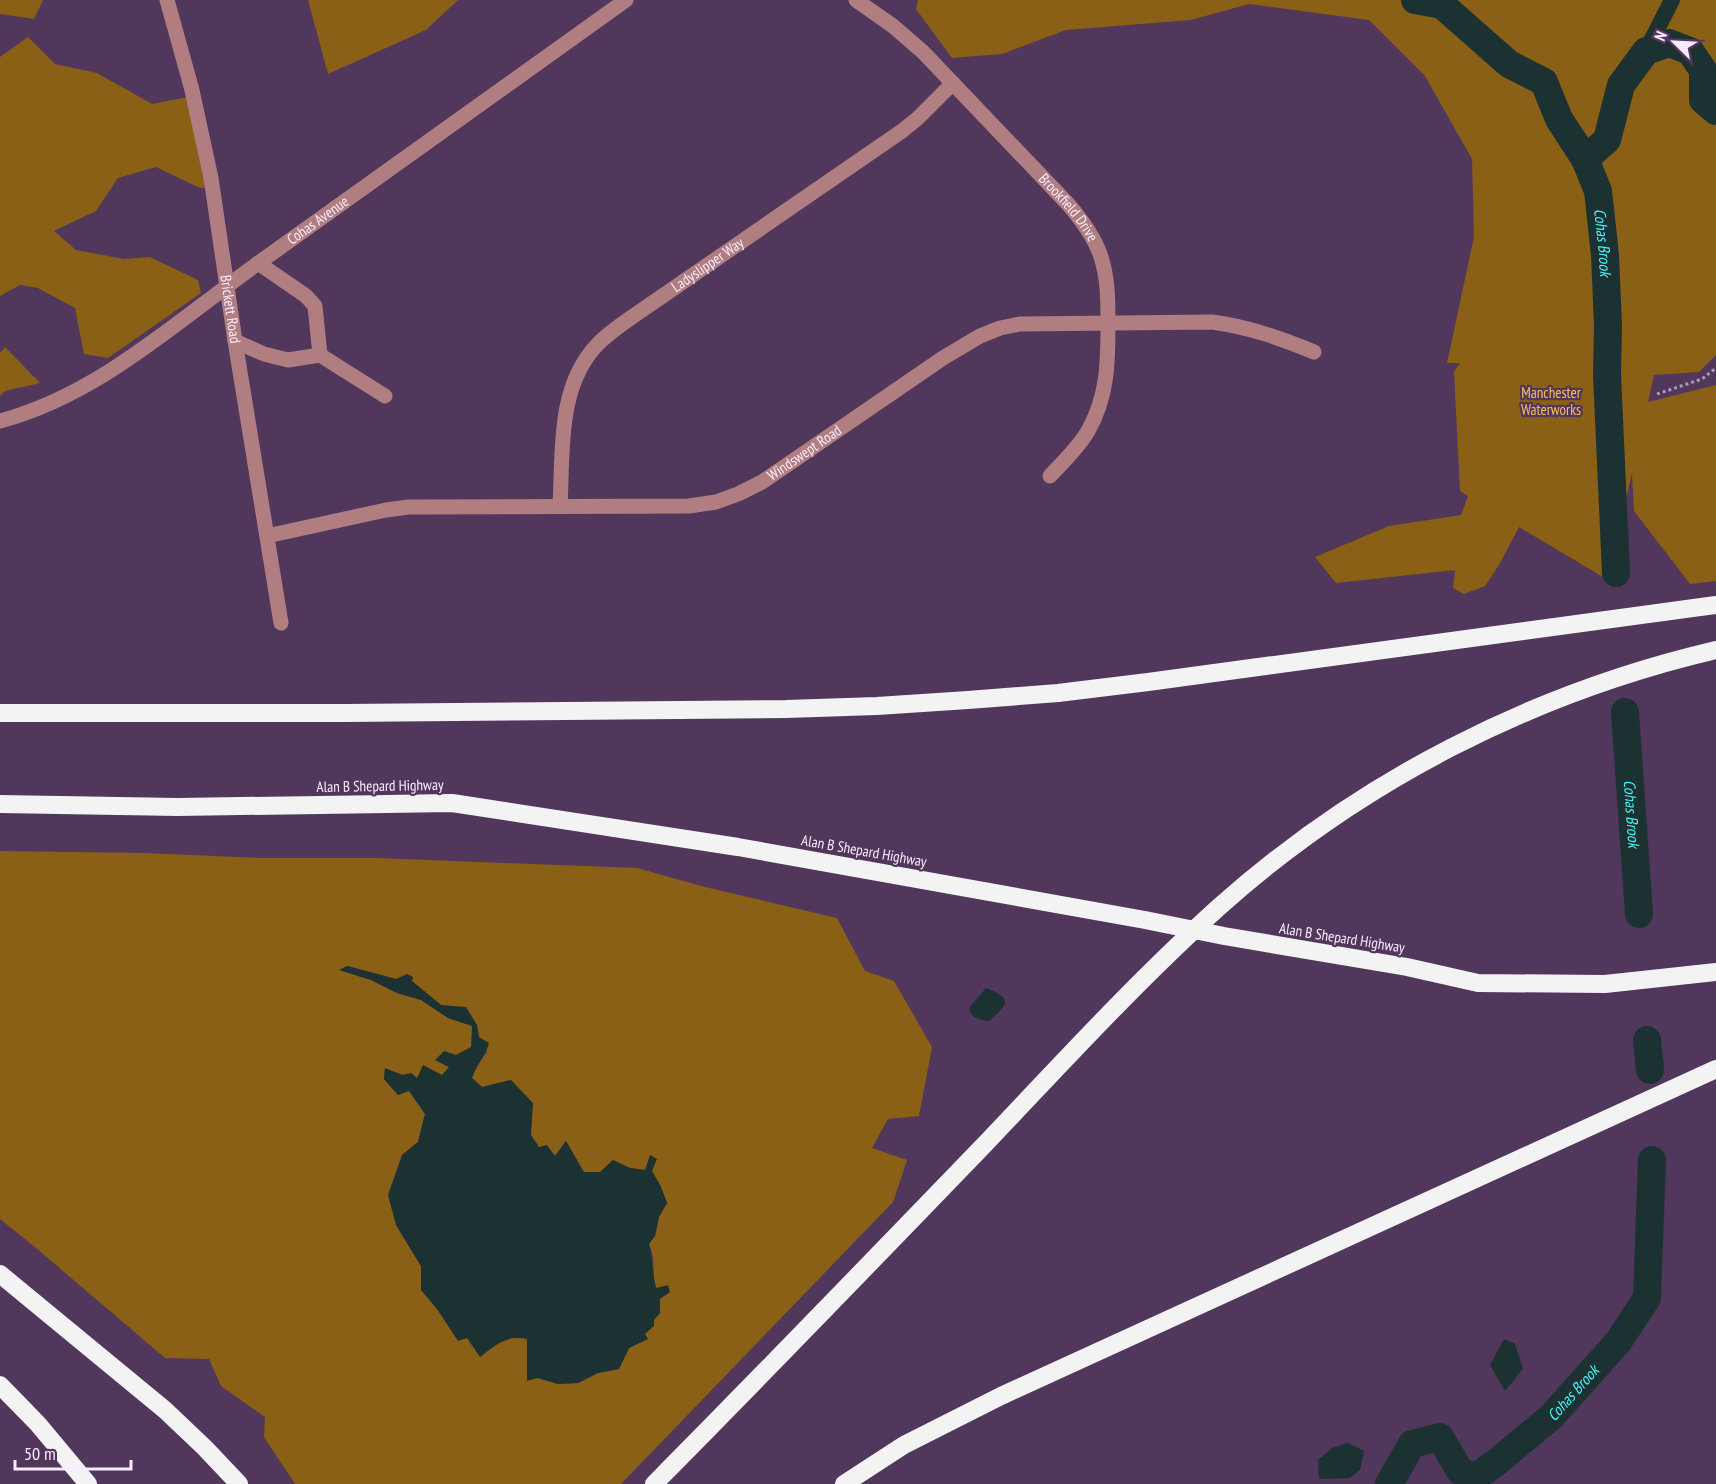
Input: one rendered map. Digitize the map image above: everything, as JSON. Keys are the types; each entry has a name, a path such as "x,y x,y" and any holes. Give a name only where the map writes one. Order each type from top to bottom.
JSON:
{"highway":[{"path":"0,713 683,711 877,706 1059,693 1716,605"},
{"path":"654,1484 889,1244 1140,982 1219,907 1304,838 1422,762 1471,737 1539,706 1591,687 1716,650"},
{"name":"Alan B Shepard Highway","path":"0,804 178,807 452,803 738,847 1407,967 1478,983 1605,984 1716,972"},
{"path":"844,1484 904,1445 1000,1396 1716,1069"},
{"path":"0,1274 138,1386 205,1448 239,1484"},
{"path":"0,1385 38,1424 88,1484"}],"street":[{"name":"Brickett Road","path":"167,0 200,124 211,178 281,623"},
{"name":"Cohas Avenue","path":"0,421 38,410 73,392 153,342 227,285 626,0"},
{"name":"Brookfield Drive","path":"856,0 909,38 953,83 1082,219 1100,254 1106,273 1108,293 1106,384 1096,416 1079,444 1050,476"},
{"name":"Ladyslipper Way","path":"560,506 564,420 567,405 577,375 594,348 632,317 902,131 953,83"},
{"path":"258,263 306,296 315,306 320,355"},
{"name":"Windswept Road","path":"267,536 409,507 663,506 716,502 762,482 980,336 1000,328 1020,324 1212,322 1265,333 1314,352"},
{"path":"235,341 264,354 288,360 320,355 385,396"}],"path":[{"path":"1657,394 1702,379 1716,368"}],"green space":[{"path":"0,0 43,0 34,19 0,14"},
{"path":"308,0 458,0 426,30 328,74"},
{"name":"Manchester Waterworks","path":"918,0 1716,0 1716,355 1699,372 1654,375 1648,402 1716,385 1716,581 1690,584 1634,511 1632,473 1608,580 1519,527 1485,586 1464,594 1453,588 1455,570 1336,583 1315,557 1389,526 1461,515 1468,496 1460,491 1454,372 1460,363 1447,363 1474,237 1472,159 1425,76 1369,20 1249,4 1191,20 1066,30 1002,54 952,58 916,9"},
{"path":"28,37 55,64 97,73 152,104 193,96 212,187 200,188 156,167 118,178 96,211 54,231 76,250 124,259 150,257 198,280 201,293 108,358 84,354 75,308 38,288 20,285 0,296 0,57"},
{"path":"5,347 40,383 5,391 0,396 0,353"},
{"path":"0,851 144,853 260,858 376,858 637,868 705,887 837,918 865,971 894,981 932,1047 919,1116 888,1119 872,1148 907,1160 893,1202 621,1484 295,1484 264,1437 265,1417 221,1386 209,1359 165,1358 0,1219","holes":["347,966 411,981 441,1005 477,1025 479,1037 487,1052 477,1065 472,1078 482,1087 511,1080 531,1135 539,1148 555,1156 566,1141 583,1172 600,1172 613,1160 630,1168 652,1171 667,1203 659,1217 655,1236 649,1243 653,1256 654,1280 660,1299 660,1313 644,1334 647,1339 629,1348 619,1369 598,1373 578,1383 558,1384 538,1378 527,1339 514,1336 496,1344 466,1338 421,1290 421,1266 396,1225 402,1155 418,1142 425,1114 409,1090 398,1095 384,1079 385,1069 417,1079 442,1076 449,1067 435,1060 456,1055 472,1047 472,1026 448,1018 421,1000 340,970"]}],"shaded area":[{"path":"347,966 396,979 407,974 413,977 412,981 441,1005 466,1007 477,1025 479,1037 489,1043 472,1078 482,1087 511,1080 533,1103 531,1135 539,1147 547,1145 555,1156 566,1141 584,1172 600,1172 613,1160 630,1168 645,1170 650,1155 657,1159 652,1171 667,1203 659,1217 655,1236 649,1244 656,1288 668,1285 670,1292 660,1299 660,1313 654,1320 654,1326 645,1334 648,1339 629,1348 619,1369 598,1373 578,1383 558,1384 538,1378 527,1381 527,1339 507,1340 480,1357 467,1338 458,1341 421,1290 421,1266 396,1225 388,1195 402,1155 418,1142 425,1114 409,1091 398,1095 384,1079 385,1068 402,1075 411,1073 417,1078 423,1065 442,1075 449,1067 435,1060 444,1051 456,1055 471,1047 472,1026 448,1018 421,1000 339,970"},
{"path":"986,988 1001,995 1005,1002 1004,1006 989,1021 974,1016 969,1008"},
{"path":"1504,1339 1515,1344 1523,1369 1505,1391 1490,1365"},
{"path":"1348,1443 1364,1451 1360,1470 1350,1478 1319,1479 1318,1460 1332,1448"}],"waterway":[{"name":"Cohas Brook","path":"1415,0 1442,5 1509,64 1544,82 1559,119 1585,159 1598,191 1605,255 1608,325 1607,375 1616,573"},
{"path":"1646,51 1672,0"},
{"name":"Cohas Brook","path":"1585,159 1607,140 1621,85 1646,51 1669,43 1690,51 1703,70 1703,100 1716,111"},
{"name":"Cohas Brook","path":"1625,712 1639,914"},
{"name":"Cohas Brook","path":"1647,1040 1650,1070"},
{"name":"Cohas Brook","path":"1389,1484 1412,1444 1440,1437 1460,1471 1475,1478 1551,1417 1618,1342 1647,1298 1652,1160"}]}
